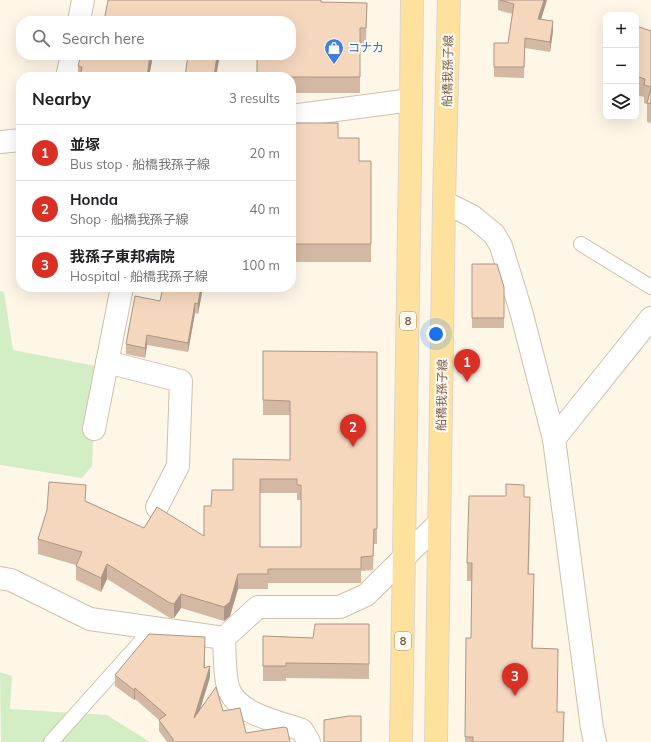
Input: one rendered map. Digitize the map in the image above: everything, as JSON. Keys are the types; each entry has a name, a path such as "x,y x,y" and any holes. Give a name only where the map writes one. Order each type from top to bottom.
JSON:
{"main road":[{"name":"8","path":"401,742 412,0"},
{"name":"船橋我孫子線","path":"436,742 444,202 449,0"}],"street":[{"path":"80,16 83,0"},
{"path":"68,72 71,60"},
{"path":"296,115 411,100"},
{"path":"0,142 16,140"},
{"path":"444,202 472,216 494,234 501,246 521,311 554,439 595,742"},
{"path":"94,429 121,292"},
{"path":"554,439 651,318"},
{"path":"107,362 181,381 178,466 157,507"},
{"path":"224,638 258,607 340,607 366,595 439,523"},
{"path":"0,578 11,580 90,619 224,638"},
{"path":"224,638 228,688 235,701 253,713 302,730 309,742"}],"lane":[{"path":"580,244 651,287"},
{"path":"51,742 153,628"}],"green space":[{"path":"0,291 4,292 13,350 96,366 92,466 82,478 0,465"},
{"path":"0,672 12,676 10,709 107,715 150,742 1,742"}],"building":[{"path":"108,0 321,0 321,2 367,3 366,28 360,28 360,77 296,77 296,72 257,72 257,60 296,60 296,16 105,16"},
{"path":"500,0 544,0 538,19 553,21 550,42 525,38 524,67 494,67 494,43 508,43 514,4"},
{"path":"639,27 651,31 651,87 644,85 645,79 639,77"},
{"path":"80,60 149,60 148,72 81,72 82,67 78,66"},
{"path":"187,60 216,60 215,72 186,72"},
{"path":"651,88 651,104 647,103"},
{"path":"296,123 338,123 338,138 359,138 359,161 371,161 371,244 296,244"},
{"path":"472,264 497,264 504,287 504,318 472,318"},
{"path":"162,292 200,292 198,304 195,303 188,343 147,335 145,348 126,344 135,296 160,301"},
{"path":"263,351 377,352 377,529 374,529 373,556 361,557 361,569 268,569 268,574 238,574 230,602 224,607 181,594 174,604 107,564 101,578 76,566 82,552 38,539 47,510 49,482 86,485 85,501 144,528 157,507 204,536 204,506 211,506 212,490 233,490 233,459 290,460 290,401 263,400","holes":["260,479 297,479 297,485 301,485 301,547 260,547"]},
{"path":"506,484 524,485 524,497 530,497 528,574 534,574 532,648 558,649 557,712 564,712 563,742 473,742 473,737 465,737 466,638 471,638 472,563 467,563 469,496 506,496"},
{"path":"315,624 369,624 369,664 286,663 286,666 263,666 263,636 313,638"},
{"path":"149,634 205,637 204,668 210,666 194,718 216,687 223,711 240,708 246,733 284,727 287,728 290,742 173,742 173,739 159,720 166,715 135,688 134,690 115,675"},
{"path":"349,716 361,716 361,742 324,742 324,720"}],"place":[{"name":"コナカ","path":"334,65"},
{"name":"並塚","path":"467,382"},
{"name":"Honda","path":"353,447"},
{"name":"我孫子東邦病院","path":"515,696"}]}
